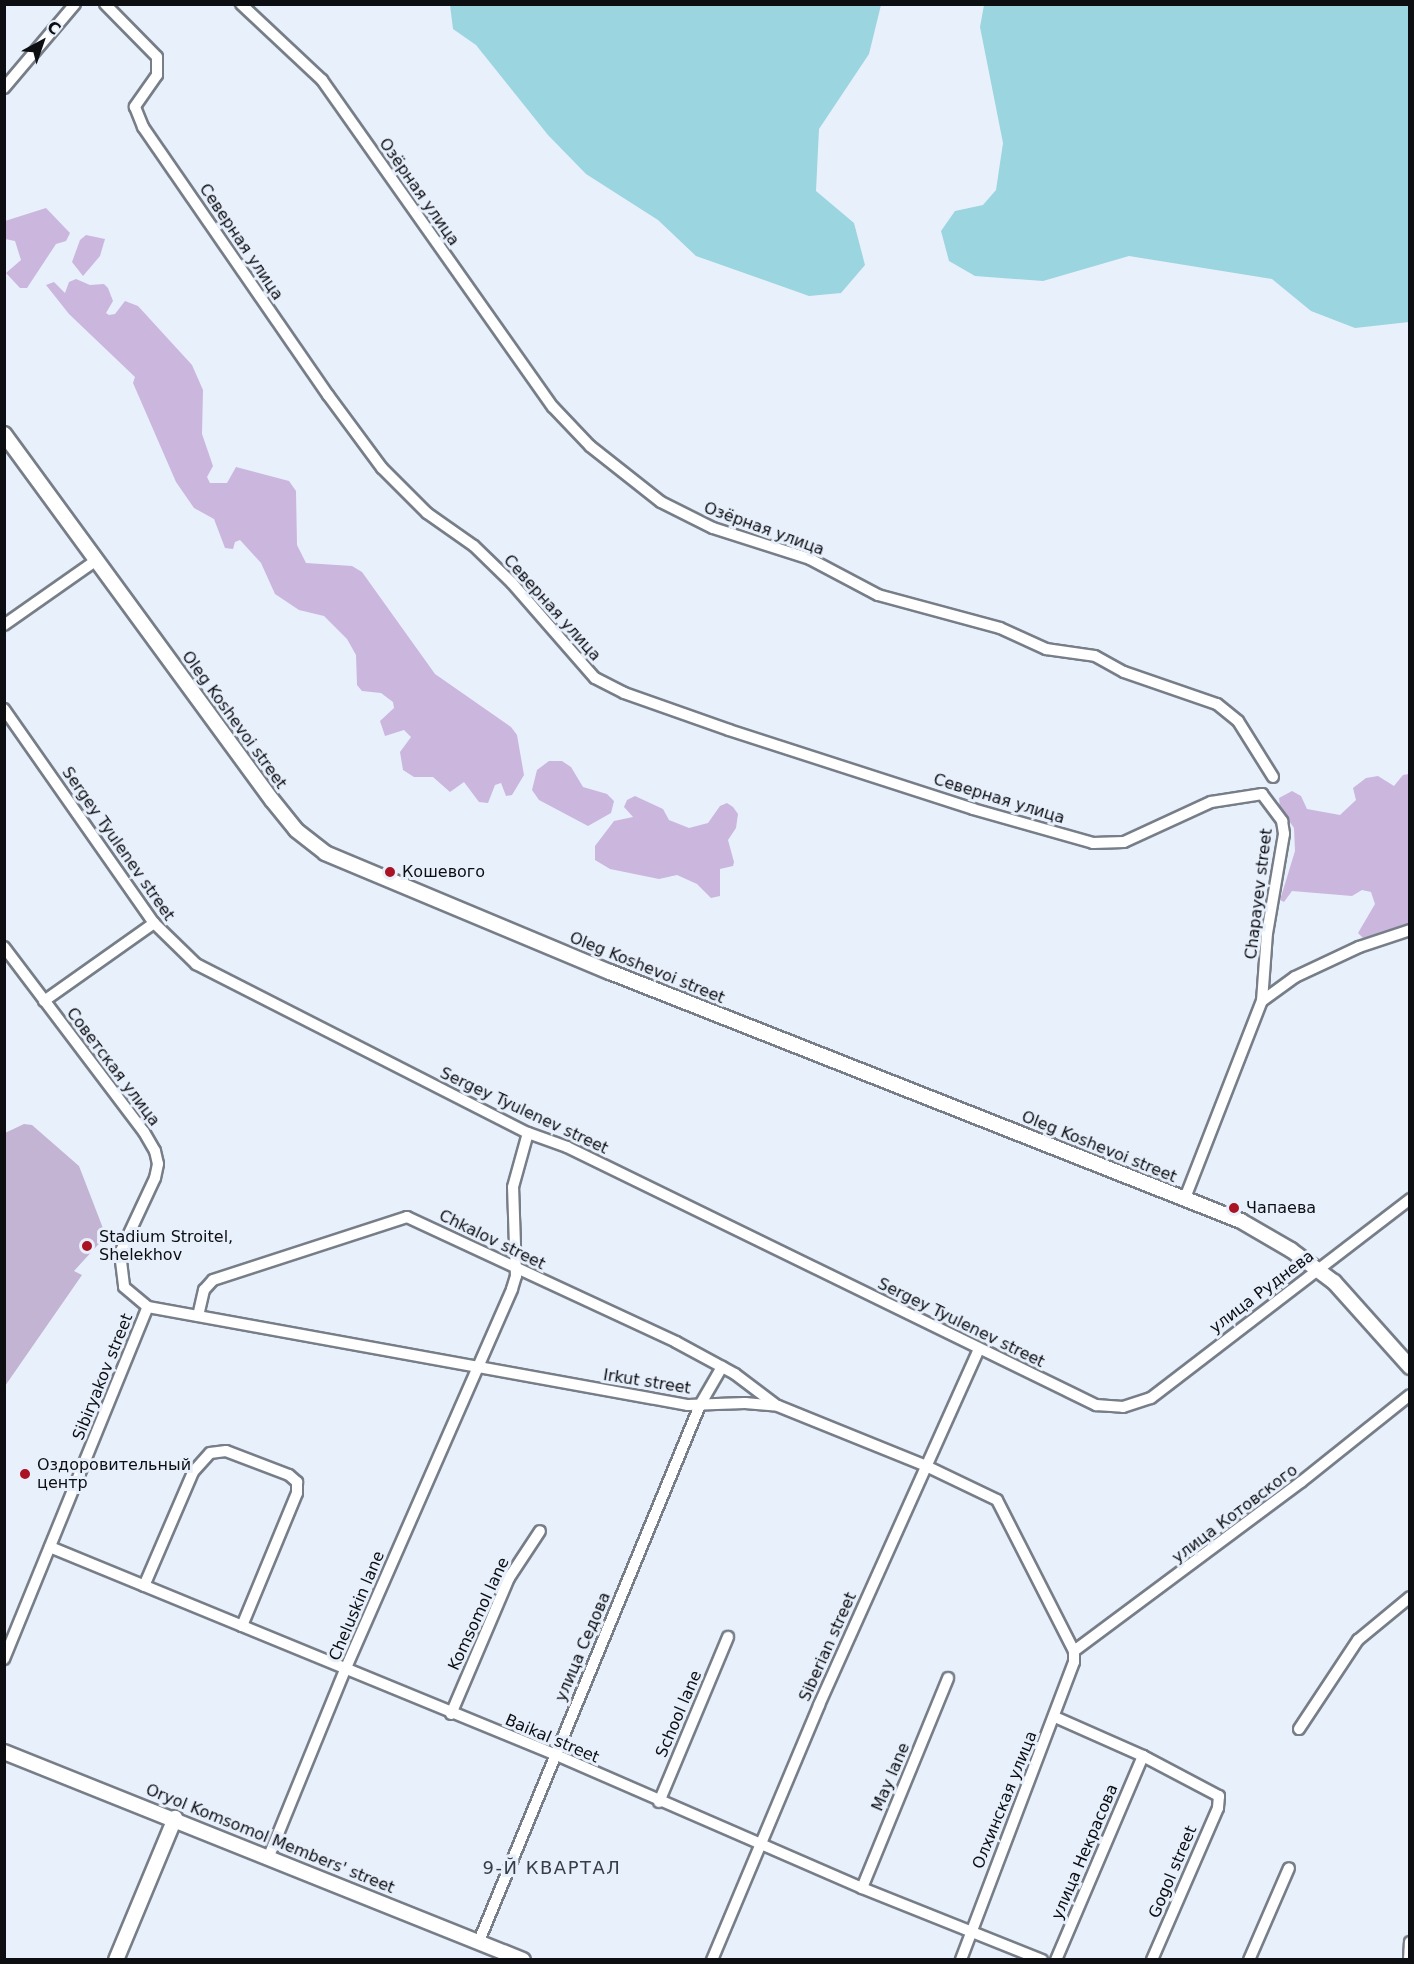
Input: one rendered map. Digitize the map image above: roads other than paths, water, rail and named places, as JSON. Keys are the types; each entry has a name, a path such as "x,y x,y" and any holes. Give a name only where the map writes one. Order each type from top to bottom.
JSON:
{"street":[{"path":"4,88 75,4"},
{"name":"Северная улица","path":"105,4 157,57 158,75 135,108 142,128 328,395 382,468 427,513 474,546 512,583 595,678 624,693 729,730 973,810 1093,843 1124,842 1223,799 1266,796"},
{"name":"Озёрная улица","path":"241,4 322,80 553,408 590,446 661,502 713,528 810,559 878,595 1000,628 1046,649 1095,656 1124,672 1217,704 1238,721 1274,777"},
{"name":"Oleg Koshevoi street","path":"4,434 272,800 296,830 325,854 610,972 1256,1228 1318,1269 1359,1307 1410,1367"},
{"path":"4,625 95,561"},
{"name":"Sergey Tyulenev street","path":"4,710 153,923 196,964 528,1133 597,1162 1095,1405 1132,1405"},
{"name":"Chapayev street","path":"1185,1198 1263,1001 1267,933 1284,834 1282,821 1266,796"},
{"path":"44,1001 153,923"},
{"path":"1263,1001 1305,972 1359,947 1410,930"},
{"name":"Советская улица","path":"4,947 144,1132 157,1156 154,1178 120,1253 124,1287 148,1307"},
{"name":"Cheluskin lane","path":"270,1856 345,1670 512,1289 513,1187 528,1133"},
{"name":"улица Руднева","path":"1132,1405 1151,1398 1410,1199"},
{"name":"Chkalov street","path":"198,1316 206,1286 213,1280 402,1217 415,1220 722,1367 778,1406"},
{"name":"Irkut street","path":"148,1307 475,1369 700,1405 778,1406 924,1465 1000,1504 1074,1651"},
{"name":"Sibiryakov street","path":"4,1659 148,1307"},
{"name":"Siberian street","path":"712,1959 924,1465 979,1349"},
{"name":"улица Седова","path":"479,1941 554,1754 700,1405 722,1367"},
{"name":"улица Котовского","path":"1074,1651 1227,1538 1410,1395"},
{"path":"144,1586 193,1472 210,1453 226,1451 289,1475 297,1482 297,1493 242,1626"},
{"name":"Komsomol lane","path":"452,1714 509,1578 540,1531"},
{"name":"Baikal street","path":"50,1547 554,1754 659,1802 862,1888 1042,1959"},
{"path":"1299,1729 1358,1640 1410,1597"},
{"name":"School lane","path":"659,1802 728,1637"},
{"name":"Олхинская улица","path":"961,1959 969,1930 1055,1717 1073,1667 1074,1651"},
{"name":"May lane","path":"862,1888 948,1678"},
{"path":"1055,1717 1143,1756"},
{"name":"Oryol Komsomol Members' street","path":"4,1752 175,1818 523,1959"},
{"name":"Gogol street","path":"1143,1756 1219,1796 1218,1808 1152,1959"},
{"name":"улица Некрасова","path":"1056,1959 1143,1756"},
{"path":"116,1959 175,1818"},
{"path":"1249,1959 1289,1868"},
{"path":"1409,1959 1410,1942"}],"water":[{"path":"450,5 881,5 869,54 819,129 816,191 854,223 865,265 841,293 809,296 696,256 658,220 586,174 548,135 476,45 453,29"},
{"path":"984,5 1409,5 1409,322 1355,328 1311,311 1272,279 1129,256 1043,281 975,276 949,261 941,231 955,211 983,205 996,190 1003,143 980,27"}],"place":[{"name":"Кошевого","path":"390,872"},
{"name":"Чапаева","path":"1234,1208"},
{"name":"Stadium Stroitel, Shelekhov","path":"87,1246"},
{"name":"Оздоровительный центр","path":"25,1474"}],"district":[{"name":"9-Й КВАРТАЛ","path":"552,1868"}]}
